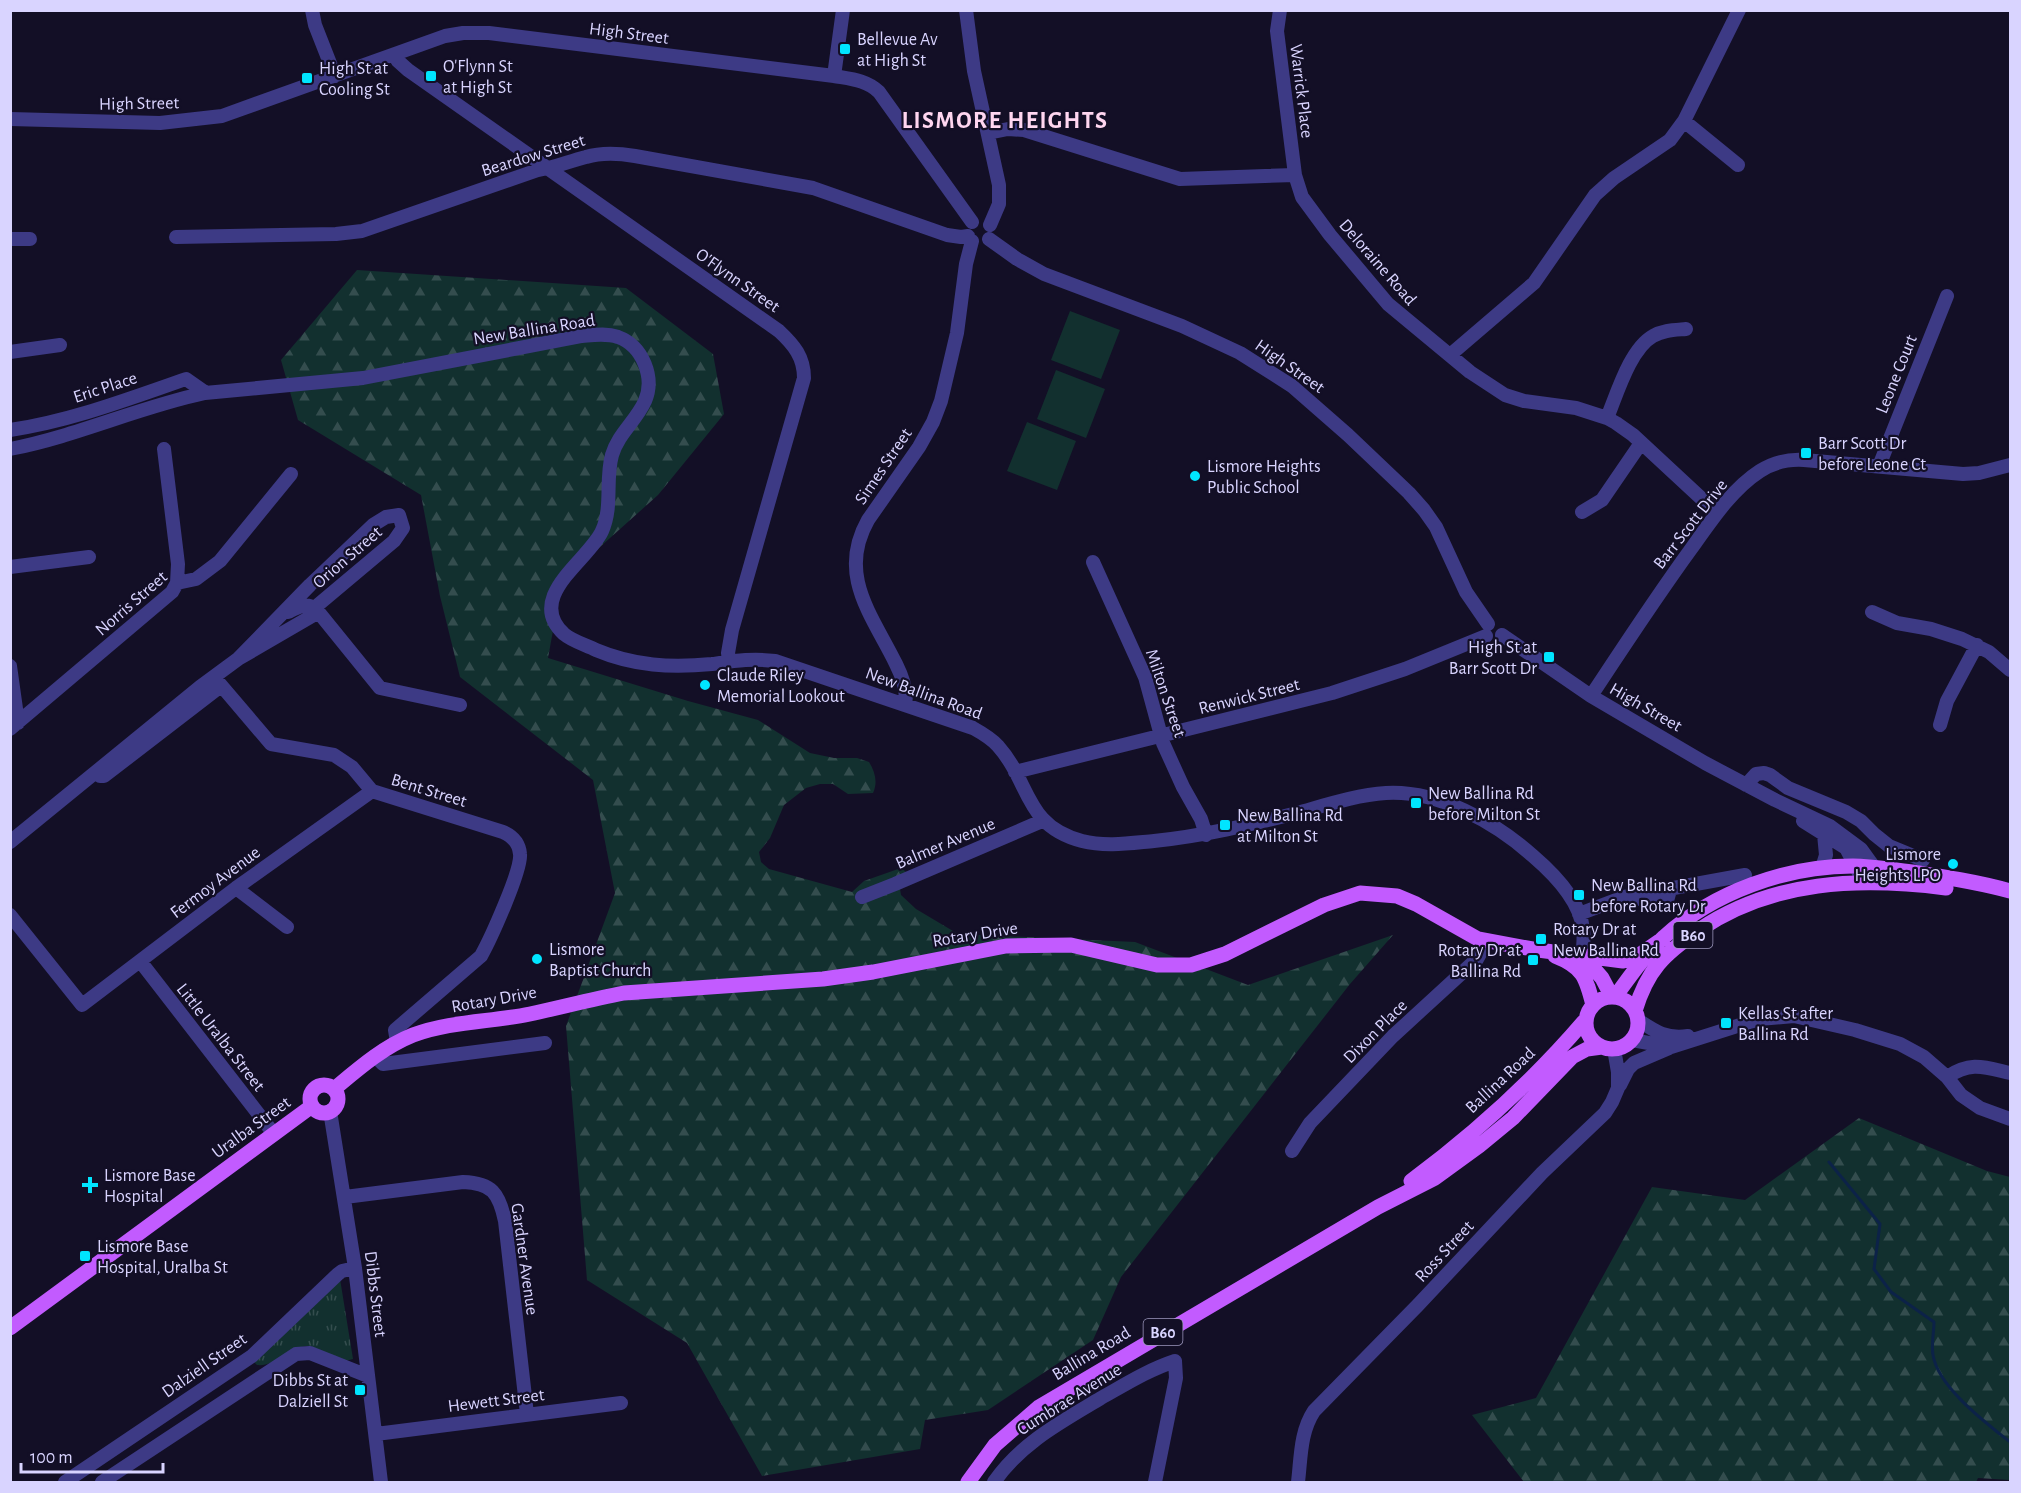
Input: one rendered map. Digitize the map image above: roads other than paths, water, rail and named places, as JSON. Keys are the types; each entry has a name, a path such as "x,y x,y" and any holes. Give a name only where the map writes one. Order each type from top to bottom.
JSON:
{"main road":[{"name":"B60","path":"1590,1012 1602,999 1614,997 1637,967 1664,938 1703,909 1762,881 1822,868 1855,866 1965,881 2010,891"},
{"name":"B60","path":"1608,1048 1630,1041 1637,1029 1636,1016 1642,988 1653,970 1675,948 1716,919 1750,903 1781,892 1843,882 1887,881 1949,888 2010,900"},
{"name":"Rotary Drive","path":"397,1042 427,1030 530,1014 624,993 823,979 873,972 1006,946 1071,945 1157,965 1191,965 1225,954 1324,904 1359,893 1397,896 1416,904 1469,935 1487,941 1538,950 1616,961 1629,960 1642,954 1664,938"},
{"name":"Rotary Drive","path":"1538,950 1569,962 1581,970"},
{"path":"1582,955 1595,967 1614,997 1626,1001 1636,1016"},
{"path":"1581,970 1590,1012 1589,1035 1608,1048"},
{"name":"Ballina Road","path":"1378,1207 1482,1124 1564,1045 1590,1012"},
{"name":"Uralba Street","path":"330,1111 320,1112 312,1106 311,1095 315,1089 324,1085 334,1089 375,1056 397,1042"},
{"name":"Ballina Road","path":"968,1482 995,1445 1039,1407 1378,1207 1435,1178 1513,1118 1572,1057 1583,1051 1608,1048"},
{"path":"330,1111 336,1106 338,1100 334,1089"},
{"name":"Uralba Street","path":"10,1328 312,1106"}],"street":[{"path":"312,10 335,76"},
{"path":"834,76 843,10"},
{"path":"966,10 974,71 997,174 999,195 997,212 989,232 981,243 971,233 981,219 989,232"},
{"name":"Warrick Place","path":"1280,10 1277,31 1295,175"},
{"path":"1450,355 1534,284 1595,195 1614,178 1670,140 1684,121 1739,10"},
{"name":"High Street","path":"10,119 160,123 203,119 240,111 454,34 474,32 834,76 865,82 879,92 971,233"},
{"name":"O'Flynn Street","path":"394,55 408,70 778,331 796,349 802,362 804,378 732,630 729,661"},
{"path":"1684,121 1738,165"},
{"path":"988,133 1008,129 1024,130 1180,179 1295,175"},
{"name":"Beardow Street","path":"176,237 336,234 362,231 538,170 549,169 597,154 635,156 813,188 947,235 962,237 971,233"},
{"name":"Deloraine Road","path":"1295,175 1308,207 1388,304 1417,330 1490,387 1505,395 1524,401 1576,408 1607,418 1625,429 1717,513"},
{"name":"High Street","path":"989,232 1017,259 1044,274 1202,335 1240,353 1292,386 1348,435 1424,510 1436,527 1466,592 1487,630 1494,622 1499,624 1502,635 1591,696 1774,800"},
{"name":"Simes Street","path":"905,705 905,689 899,670 859,589 855,571 856,552 868,520 919,447 939,407 957,333 971,233"},
{"path":"10,239 30,239"},
{"name":"Leone Court","path":"1879,466 1947,296"},
{"path":"1607,418 1628,368 1642,345 1652,336 1666,331 1686,329"},
{"name":"New Ballina Road","path":"10,449 206,393 363,378 582,336 600,334 617,337 631,344 641,357 647,371 648,386 645,401 617,442 612,456 609,471 608,512 601,534 558,587 552,607 558,628 565,635 629,661 670,666 751,659 775,661 973,728 998,745 1042,821 1071,838 1096,844 1206,835 1366,796 1387,793 1426,797 1466,812 1514,840 1555,877 1574,902 1579,914 1583,929 1581,970"},
{"path":"10,352 60,345"},
{"name":"Eric Place","path":"10,430 47,424 99,409 186,379 206,393"},
{"path":"1582,512 1602,500 1641,443"},
{"path":"164,449 178,564 177,583"},
{"name":"Barr Scott Drive","path":"1591,696 1644,615 1717,513 1750,478 1770,465 1804,460 1963,474 1979,473 2010,465"},
{"name":"Norris Street","path":"14,726 165,599 177,583 196,579 220,561 291,474"},
{"name":"Orion Street","path":"10,842 92,774 218,682 238,659 310,585 373,525 386,517 399,515 403,528 394,541 316,609 312,616 238,659"},
{"path":"10,567 89,557"},
{"name":"Milton Street","path":"1093,561 1144,677 1161,737 1179,779 1201,819 1206,835"},
{"path":"283,614 301,606 310,605 316,609 380,687 460,705"},
{"path":"1872,612 1897,624 1947,633 1977,645 2010,670"},
{"name":"Renwick Street","path":"1015,772 1128,743 1161,737 1367,683 1487,630"},
{"path":"1940,725 1947,701 1977,645"},
{"path":"10,666 14,726"},
{"name":"Bent Street","path":"218,682 271,744 334,755 352,767 372,791 503,832 513,838 517,844 520,855 518,869 482,957 395,1030 397,1042"},
{"path":"1746,785 1756,774 1770,775 1788,788 1846,812 1861,821 1889,846 1923,860"},
{"name":"Fermoy Avenue","path":"10,915 82,1005 236,888 372,791"},
{"path":"1774,800 1846,848 1859,873 1887,881"},
{"path":"1774,800 1811,816 1852,840 1862,849 1874,867"},
{"name":"Balmer Avenue","path":"862,897 1042,821"},
{"path":"1822,868 1827,849 1824,834"},
{"path":"1579,914 1609,902 1636,895 1745,875"},
{"path":"236,888 287,927"},
{"name":"Dixon Place","path":"1292,1151 1310,1123 1393,1036 1477,959 1487,941"},
{"name":"Little Uralba Street","path":"140,961 274,1134"},
{"path":"1636,1016 1657,1032 1669,1037 1685,1037 1720,1031"},
{"path":"1628,1069 1640,1059 1759,1018 1794,1016 1855,1030 1900,1044 1924,1058 1947,1077 1961,1095 1980,1108 2010,1119"},
{"path":"1628,1069 1630,1041 1671,1047"},
{"path":"375,1056 383,1064 399,1063 459,1052 545,1043"},
{"path":"1608,1048 1618,1072 1618,1088"},
{"path":"1947,1077 1969,1066 2010,1074"},
{"name":"Ross Street","path":"1298,1482 1303,1437 1314,1412 1542,1173 1605,1113 1628,1069"},
{"name":"Dibbs Street","path":"330,1111 355,1268 381,1482"},
{"name":"Gardner Avenue","path":"345,1197 476,1182 492,1190 499,1198 505,1221 527,1414"},
{"name":"Dalziell Street","path":"64,1482 252,1356 338,1274 355,1268"},
{"path":"102,1482 296,1354 310,1353 368,1376"},
{"name":"Cumbrae Avenue","path":"994,1482 1017,1454 1054,1426 1153,1368 1175,1361 1176,1378 1155,1482"},
{"name":"Hewett Street","path":"375,1434 621,1403"}],"waterway":[{"path":"1829,1162 1880,1224 1874,1269 1891,1292 1934,1322 1933,1355 1944,1379 1964,1403 2010,1442"}],"place":[{"name":"Bellevue Av at High St","path":"845,49"},
{"name":"O'Flynn St at High St","path":"431,76"},
{"name":"High St at Cooling St","path":"307,78"},
{"name":"Barr Scott Dr before Leone Ct","path":"1806,453"},
{"name":"Lismore Heights Public School","path":"1195,476"},
{"name":"High St at Barr Scott Dr","path":"1549,657"},
{"name":"Claude Riley Memorial Lookout","path":"705,685"},
{"name":"New Ballina Rd before Milton St","path":"1416,803"},
{"name":"New Ballina Rd at Milton St","path":"1225,825"},
{"name":"Lismore Heights LPO","path":"1953,864"},
{"name":"New Ballina Rd before Rotary Dr","path":"1579,895"},
{"name":"Rotary Dr at New Ballina Rd","path":"1541,939"},
{"name":"Lismore Baptist Church","path":"537,959"},
{"name":"Rotary Dr at Ballina Rd","path":"1533,960"},
{"name":"Kellas St after Ballina Rd","path":"1726,1023"},
{"name":"Lismore Base Hospital","path":"90,1185"},
{"name":"Lismore Base Hospital, Uralba St","path":"85,1256"},
{"name":"Dibbs St at Dalziell St","path":"360,1390"}],"district":[{"name":"LISMORE HEIGHTS","path":"1005,120"}]}
